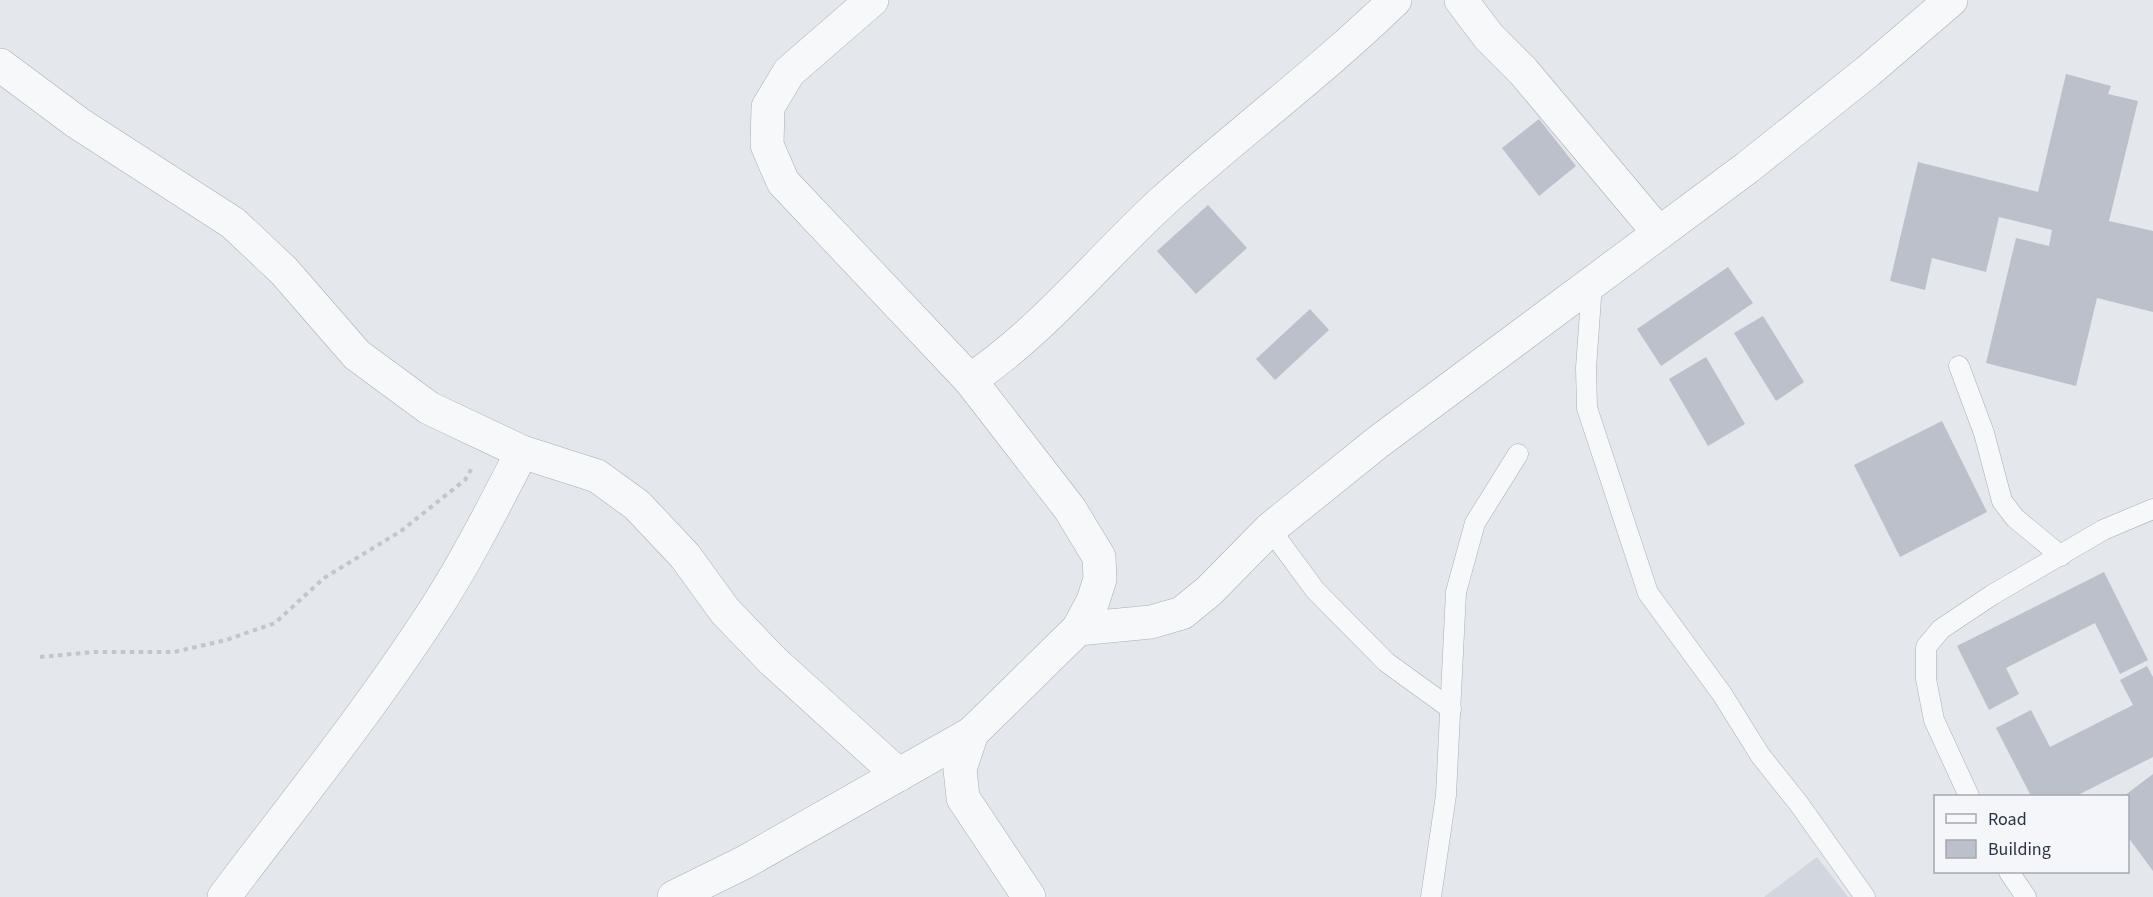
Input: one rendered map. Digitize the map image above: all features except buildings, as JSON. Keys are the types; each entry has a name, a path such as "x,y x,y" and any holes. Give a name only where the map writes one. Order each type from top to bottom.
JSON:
{"street":[{"path":"675,897 745,862 972,733 1078,629 1093,601 1100,579 1099,557 1070,508 970,380 783,182 767,145 768,107 789,72 872,0"},
{"path":"970,380 992,366 1055,309 1160,204 1395,0"},
{"path":"1461,0 1489,37 1523,71 1659,233"},
{"path":"1078,629 1151,622 1182,614 1209,591 1269,529 1394,429 1549,313 1592,284 1792,133 1951,0"},
{"path":"0,65 78,123 233,224 284,271 357,355 429,408 522,452 597,476 637,505 685,556 725,611 773,661 899,775"},
{"path":"224,897 339,746 434,612 475,542 522,452"},
{"path":"972,733 960,769 963,798 1029,897"}],"lane":[{"path":"1592,284 1586,368 1587,408 1648,593 1722,694 1760,755 1799,804 1866,897"},
{"path":"1959,366 1984,432 2002,501 2014,518 2061,556"},
{"path":"1431,897 1446,795 1456,592 1475,523 1518,454"},
{"path":"1969,795 1934,720 1926,679 1926,647 1941,629 1992,595 2103,530 2153,509"},
{"path":"1269,529 1315,590 1386,662 1451,709"},
{"path":"2010,873 2026,897"}],"path":[{"path":"40,657 94,652 174,652 226,640 275,623 324,578 401,531 465,480 490,437"}],"shaded area":[{"path":"1817,857 1848,897 1764,897"}]}
